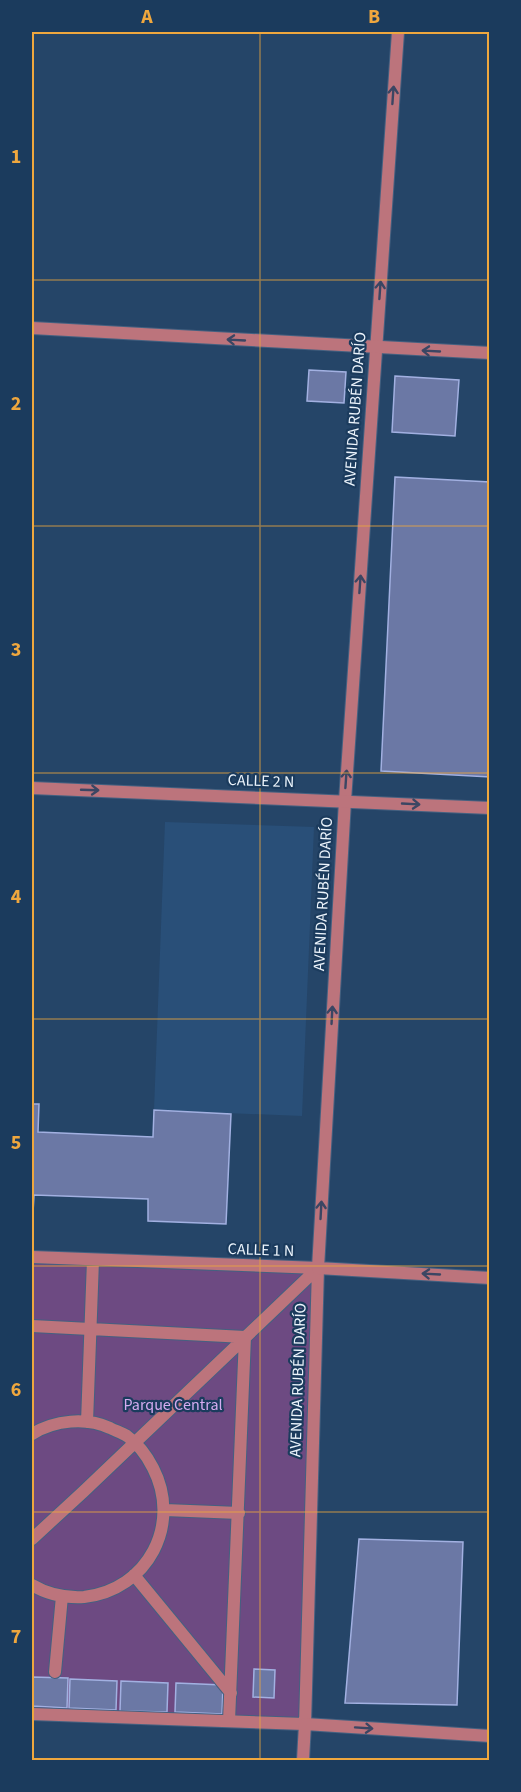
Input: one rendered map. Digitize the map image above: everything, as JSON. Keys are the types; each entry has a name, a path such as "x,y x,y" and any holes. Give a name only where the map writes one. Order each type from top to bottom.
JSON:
{"street":[{"name":"AVENIDA RUBÉN DARÍO","path":"303,1761 318,1268 345,801 398,32"},
{"path":"32,328 489,353"},
{"name":"CALLE 2 N","path":"32,788 489,808"},
{"name":"CALLE 1 N","path":"32,1257 318,1268 489,1278"},
{"path":"87,1422 93,1260"},
{"path":"32,1539 318,1268"},
{"path":"32,1326 245,1337"},
{"path":"229,1721 245,1337"},
{"path":"32,1434 43,1426 72,1421 101,1424 127,1436 148,1456 161,1482 165,1510 160,1538 147,1563 126,1583 100,1595 71,1598 42,1591 32,1585"},
{"path":"165,1510 239,1513"},
{"path":"134,1575 231,1693"},
{"path":"55,1672 62,1596"},
{"path":"32,1714 305,1724 489,1736"}],"shaded area":[{"path":"165,822 314,827 302,1116 154,1110"}],"green space":[{"name":"Parque Central","path":"32,1257 318,1268 305,1724 32,1714"}],"building":[{"path":"309,370 346,372 344,403 307,401"},
{"path":"395,376 459,380 455,436 392,432"},
{"path":"395,477 490,482 490,777 381,771"},
{"path":"32,1104 39,1104 38,1132 153,1137 154,1110 231,1114 226,1224 148,1221 148,1199 34,1195 32,1230"},
{"path":"359,1539 463,1542 457,1705 345,1703"},
{"path":"254,1669 275,1670 274,1698 253,1697"},
{"path":"32,1677 68,1678 67,1708 32,1706"},
{"path":"70,1679 117,1681 116,1710 69,1708"},
{"path":"121,1681 168,1683 167,1712 120,1711"},
{"path":"176,1683 223,1685 222,1714 175,1712"}]}
